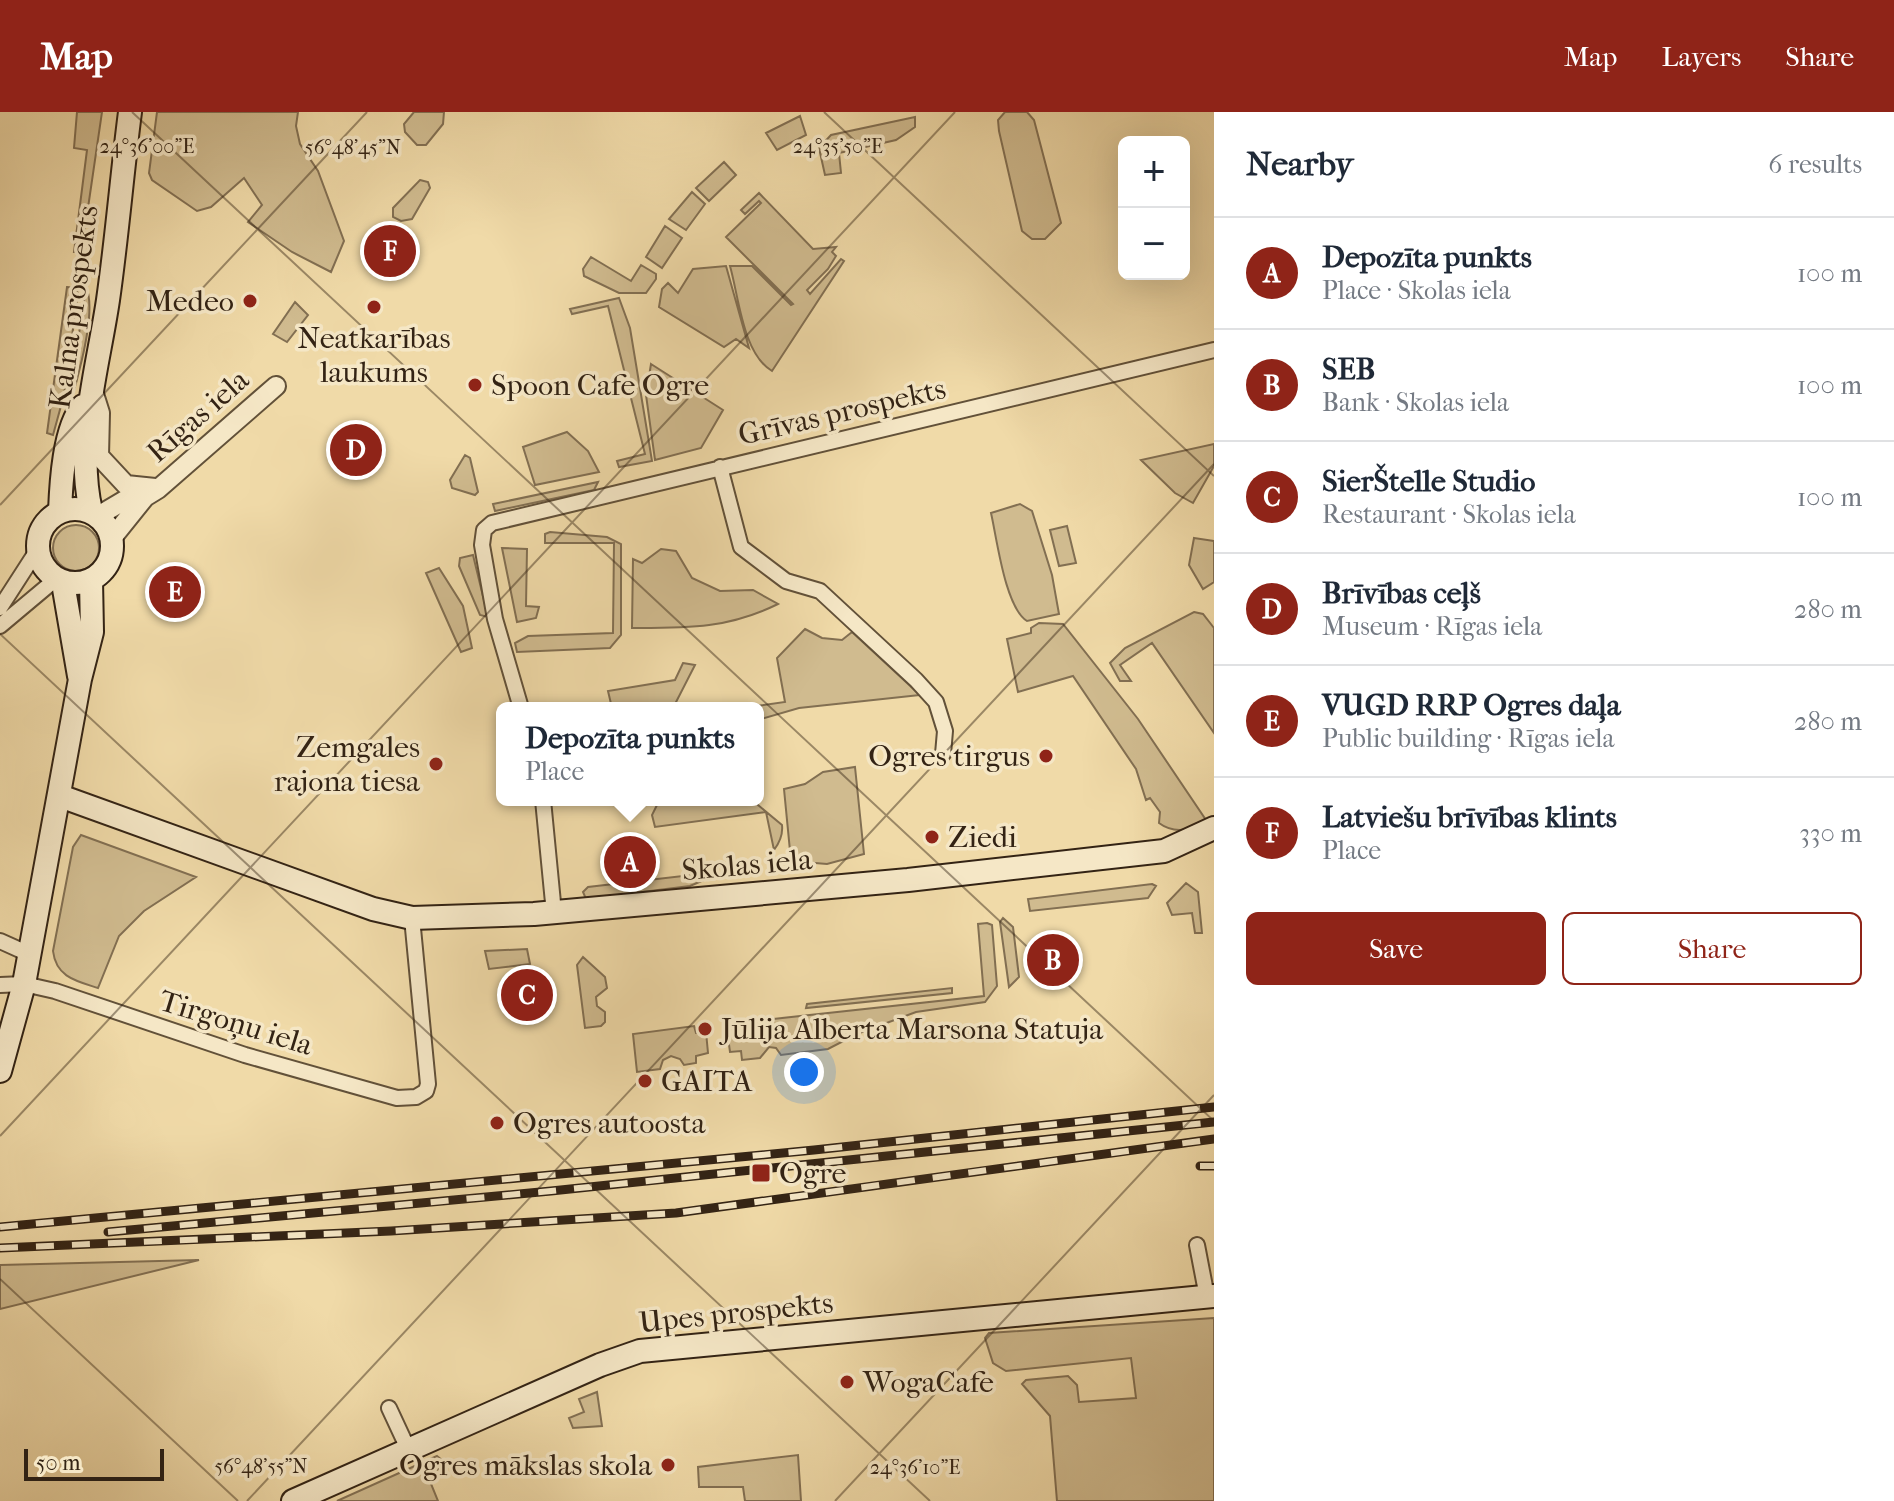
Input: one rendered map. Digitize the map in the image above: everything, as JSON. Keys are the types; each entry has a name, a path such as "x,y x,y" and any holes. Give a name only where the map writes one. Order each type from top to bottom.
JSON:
{"main road":[{"name":"Kalna prospekts","path":"94,513 84,469 129,115"},
{"path":"80,679 59,581 42,564 38,549 40,533 60,512 63,469 75,414 94,394"},
{"path":"59,581 91,580 108,565 112,538 94,513 60,512"},
{"path":"0,1071 24,984 80,679 92,632 91,580"},
{"name":"Skolas iela","path":"60,796 361,905 412,918 554,913 1164,851 1214,828"},
{"name":"Upes prospekts","path":"293,1501 600,1365 640,1351 1210,1296"}],"street":[{"name":"Grīvas prospekts","path":"519,702 495,619 482,545 484,530 492,523 1214,350"},
{"name":"Rīgas iela","path":"152,493 276,386"},
{"path":"94,394 100,413 99,456 126,485 152,493"},
{"path":"720,467 741,547 786,581 820,591 916,680 936,702 945,731 943,754"},
{"path":"94,513 152,493"},
{"path":"112,538 152,493"},
{"path":"0,608 38,549"},
{"path":"0,626 59,581"},
{"path":"544,806 554,913"},
{"name":"Tirgoņu iela","path":"24,984 245,1055 397,1098 416,1097 426,1091 428,1084 412,918"},
{"path":"0,941 29,954"},
{"path":"0,985 24,984"},
{"path":"1197,1245 1210,1296"},
{"path":"389,1408 409,1451"}],"shaded area":[{"path":"77,112 102,112 82,249 74,252 87,150 74,148"},
{"path":"157,112 298,112 296,126 300,144 318,171 344,241 331,272 292,252 248,222 262,205 244,178 211,207 197,211 152,180 149,173"},
{"path":"414,112 444,112 443,124 426,145 417,145 405,132 404,124"},
{"path":"1005,112 1027,112 1034,120 1061,223 1045,239 1032,239 1022,231 999,131 998,120"},
{"path":"800,116 806,135 777,150 766,133"},
{"path":"915,117 915,127 896,140 839,153 841,173 825,175 819,148 831,135"},
{"path":"724,162 736,175 709,201 696,188"},
{"path":"420,180 428,182 430,188 412,219 401,221 393,217 393,208"},
{"path":"692,192 705,204 686,230 669,219"},
{"path":"759,193 813,249 836,247 832,252 836,256 828,269 807,290 810,294 841,259 844,261 772,371 762,363 748,339 730,266 752,266 793,304 726,237 761,203 759,201 745,214 741,210"},
{"path":"665,226 682,238 662,268 646,257"},
{"path":"591,257 631,281 641,265 656,274 656,279 646,293 619,293 584,276 583,269"},
{"path":"726,266 749,348 736,339 724,347 659,307 662,289 668,283 678,293 693,269"},
{"path":"67,287 75,288 78,293 64,395 53,435 47,433"},
{"path":"86,287 89,317 86,338 76,382 70,403 59,434 68,407"},
{"path":"619,298 630,328 652,461 619,467 617,461 645,454 608,306 572,314 570,309"},
{"path":"295,302 308,315 287,342 273,334"},
{"path":"651,364 723,410 701,448 655,460 646,395"},
{"path":"567,432 588,451 599,472 535,485 523,447"},
{"path":"1214,444 1214,466 1193,503 1175,493 1141,460"},
{"path":"465,455 470,458 478,492 475,495 452,488 450,480"},
{"path":"598,482 594,490 495,511 493,504"},
{"path":"1020,504 1032,511 1052,575 1059,614 1027,621 1019,613 1008,588 991,513"},
{"path":"76,525 92,532 99,548 92,564 76,571 60,564 53,548 60,532"},
{"path":"1067,526 1076,563 1059,566 1050,530"},
{"path":"545,534 607,537 621,544 621,635 610,648 517,652 515,643 528,636 613,633 614,543 545,543"},
{"path":"1194,538 1214,541 1214,582 1203,589 1189,565"},
{"path":"502,548 527,549 526,606 539,607 536,618 517,622"},
{"path":"661,549 676,551 692,578 720,591 753,590 778,604 724,623 632,628 633,559 642,563"},
{"path":"473,555 488,617 480,615 459,566 460,558"},
{"path":"439,568 463,606 472,648 461,652 426,573"},
{"path":"1194,612 1203,614 1214,628 1214,733 1152,643 1120,665 1131,681 1120,681 1110,663 1125,648"},
{"path":"1039,623 1063,624 1138,719 1208,823 1177,830 1159,823 1160,812 1150,798 1146,800 1136,769 1073,676 1018,692 1007,639 1031,633 1031,628"},
{"path":"805,629 822,638 842,640 852,632 920,695 799,708 764,718 764,705 785,702 777,658"},
{"path":"683,663 695,665 676,702 611,702 608,691 675,680"},
{"path":"855,767 864,854 827,864 791,861 784,789 805,784 823,772"},
{"path":"656,806 759,806 782,825 781,835 774,850 766,812 655,827 652,815"},
{"path":"81,835 196,877 144,911 119,936 98,988 68,977 58,967 53,951 73,847"},
{"path":"700,874 704,880 690,886 586,899 583,892 588,887"},
{"path":"1186,883 1198,892 1202,933 1195,933 1192,913 1172,915 1167,903"},
{"path":"1156,886 1148,898 1030,911 1028,899"},
{"path":"1003,918 1013,927 1019,977 1009,987 1000,922"},
{"path":"978,924 992,925 997,986 985,1002 916,1012 857,1034 828,1049 781,1055 776,1048 769,1047 760,1058 742,1060 741,1051 730,1052 727,1030 737,1028 736,1023 984,996"},
{"path":"527,949 530,964 489,969 485,951"},
{"path":"583,957 605,977 607,988 596,997 597,1006 605,1012 605,1022 601,1026 585,1028 577,965"},
{"path":"952,988 952,993 806,1008 807,1004"},
{"path":"694,1026 696,1033 706,1032 708,1053 696,1056 696,1063 684,1065 680,1059 671,1056 663,1060 660,1069 637,1072 633,1034"},
{"path":"199,1260 0,1309 0,1265"},
{"path":"1214,1318 1214,1501 1057,1501 1050,1416 1022,1384 1026,1380 1068,1376 1077,1385 1079,1402 1136,1398 1131,1358 1006,1371 993,1363 985,1338 989,1333"},
{"path":"597,1392 602,1426 573,1428 569,1418 584,1412 579,1399"},
{"path":"798,1455 801,1501 745,1501 743,1487 699,1487 698,1467"},
{"path":"437,1456 448,1465 427,1474 438,1501 337,1501"}],"railway":[{"path":"0,1227 814,1150 1214,1107"},
{"path":"108,1232 551,1191 1214,1122"},
{"path":"0,1248 391,1231 676,1213 1214,1139"},
{"path":"1200,1166 1214,1166"}],"place":[{"name":"Latviešu brīvības klints","path":"390,251"},
{"name":"Medeo","path":"250,301"},
{"name":"Neatkarības laukums","path":"374,307"},
{"name":"Spoon Cafe Ogre","path":"475,385"},
{"name":"Brīvības ceļš","path":"356,450"},
{"name":"VUGD RRP Ogres daļa","path":"175,592"},
{"name":"Ogres tirgus","path":"1046,756"},
{"name":"Zemgales rajona tiesa","path":"436,764"},
{"name":"Ziedi","path":"932,837"},
{"name":"Depozīta punkts","path":"630,862"},
{"name":"SEB","path":"1053,960"},
{"name":"SierŠtelle Studio","path":"527,995"},
{"name":"Jūlija Alberta Marsona Statuja","path":"705,1029"},
{"name":"GAITA","path":"645,1081"},
{"name":"Ogres autoosta","path":"497,1123"},
{"name":"Ogre","path":"761,1173"},
{"name":"WogaCafe","path":"847,1382"},
{"name":"Ogres mākslas skola","path":"668,1465"}]}
